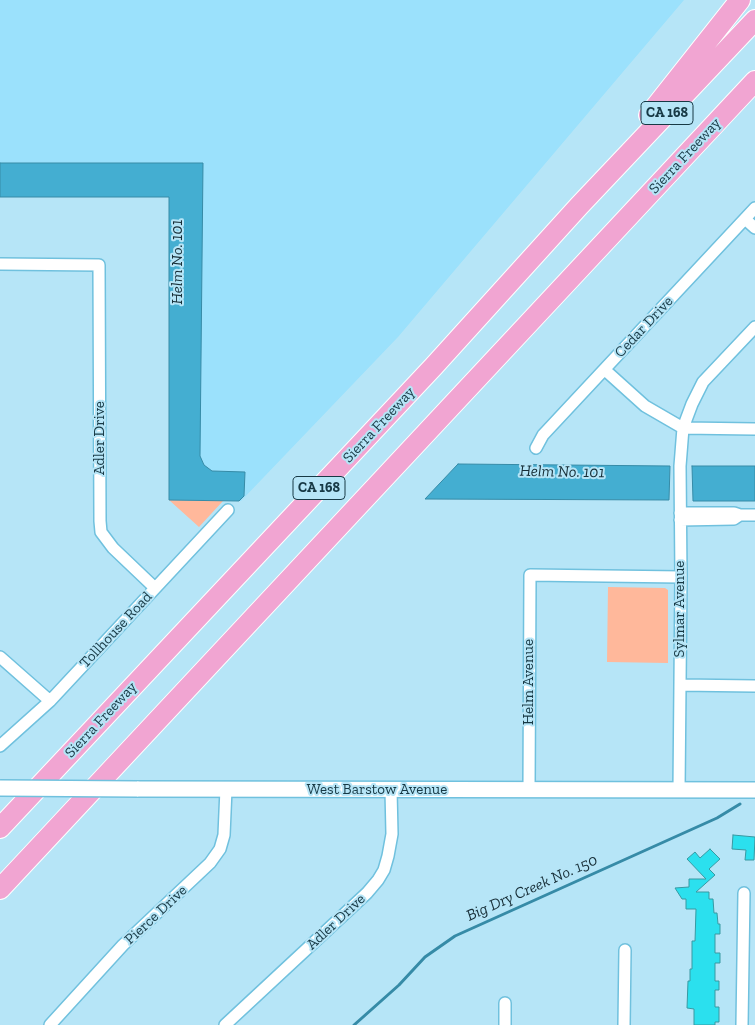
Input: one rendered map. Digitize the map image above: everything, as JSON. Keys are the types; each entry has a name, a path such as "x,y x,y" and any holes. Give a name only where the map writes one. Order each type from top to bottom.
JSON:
{"highway":[{"path":"579,206 740,0"},
{"name":"Sierra Freeway","path":"0,828 434,366 579,206 755,20"},
{"name":"Sierra Freeway","path":"0,889 755,82"}],"main road":[{"name":"West Barstow Avenue","path":"0,788 755,790"}],"street":[{"name":"Cedar Drive","path":"536,448 543,435 755,208"},
{"path":"745,219 755,228"},
{"name":"Adler Drive","path":"0,264 99,265 101,532 113,548 155,588"},
{"name":"Sylmar Avenue","path":"679,790 680,516 683,428 703,382 755,327"},
{"path":"604,370 645,406 683,428 755,429"},
{"name":"Tollhouse Road","path":"0,746 50,701 228,510"},
{"path":"680,516 734,513 755,516"},
{"name":"Helm Avenue","path":"529,790 530,575 681,577"},
{"path":"0,657 50,701"},
{"path":"680,682 755,679"},
{"path":"680,682 755,686"},
{"name":"Pierce Drive","path":"50,1025 123,945 210,863 220,849 224,835 226,789"},
{"name":"Adler Drive","path":"225,1025 367,893 378,880 384,870 392,834 392,790"},
{"path":"742,1025 744,893"},
{"path":"624,1025 625,950"},
{"path":"505,1004 505,1025"}],"shaded area":[{"path":"0,0 684,0 398,337 241,501 171,498 169,194 0,196"},
{"path":"169,500 223,501 199,527"},
{"path":"608,587 665,588 668,590 668,663 607,662"}],"water":[{"name":"Helm No. 101","path":"0,163 203,163 200,456 204,465 212,471 245,472 244,496 239,501 169,500 169,197 0,197"},
{"name":"Helm No. 101","path":"458,464 670,466 669,500 425,499"},
{"path":"692,466 755,466 755,501 693,501"}],"building":[{"path":"733,835 755,837 754,860 745,860 746,850 732,849"},
{"path":"710,849 720,859 709,869 715,875 696,892 709,892 709,899 713,899 714,913 717,913 718,924 720,924 720,934 715,934 715,953 720,953 720,963 715,963 715,981 719,981 719,990 715,990 715,1007 719,1007 719,1022 715,1022 715,1025 694,1025 694,1009 687,1008 688,981 690,981 690,969 692,969 692,941 695,941 696,909 686,909 686,899 682,899 675,888 689,887 689,879 706,879 687,859 695,852 700,858"}],"waterway":[{"name":"Big Dry Creek No. 150","path":"354,1025 399,985 425,957 455,936 717,818 740,804"}]}
